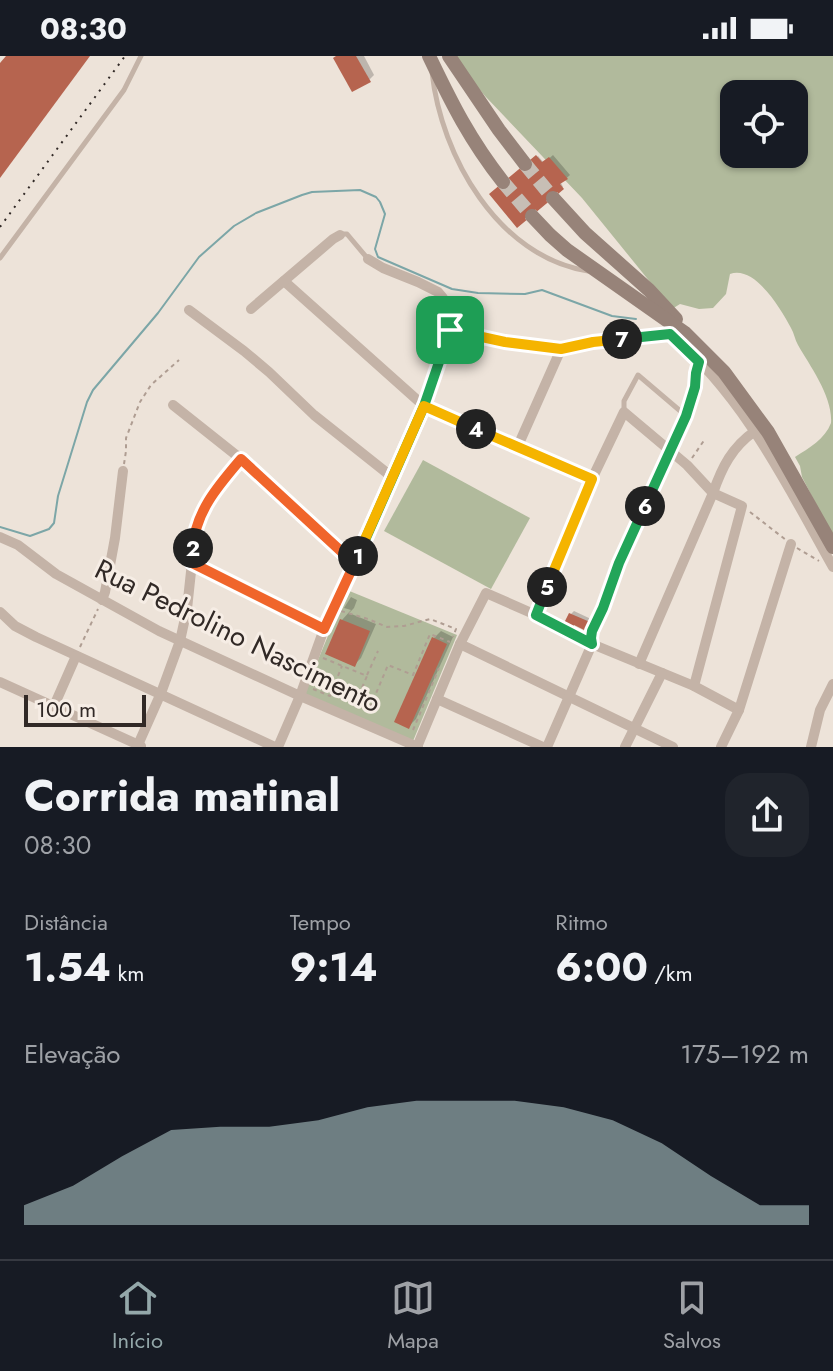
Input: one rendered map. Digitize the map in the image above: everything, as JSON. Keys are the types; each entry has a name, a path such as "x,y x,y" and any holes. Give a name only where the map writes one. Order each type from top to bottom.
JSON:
{"main road":[{"path":"449,56 525,164"},
{"path":"430,58 468,133 503,182"},
{"path":"553,198 592,240 659,300 685,333 724,372 759,417 833,547"},
{"path":"532,216 558,243 685,333"}],"street":[{"path":"251,309 340,235"},
{"path":"0,612 15,626 76,656 277,747 300,696 324,629 424,406 450,330 451,313 438,292 368,259"},
{"path":"284,281 424,406 592,479"},
{"path":"189,310 253,358 314,415 392,477"},
{"path":"450,330 505,342 561,349 593,342 670,334 699,362 755,431 833,567"},
{"path":"517,448 561,349"},
{"path":"437,699 545,747 592,644 592,631 619,563 686,416 699,362"},
{"path":"173,405 241,459 354,564"},
{"path":"536,615 592,479 624,412 687,465 713,493 742,506 694,686"},
{"path":"639,664 721,470 741,441 755,431"},
{"path":"0,682 140,746 180,641 196,525 221,483 241,459"},
{"path":"102,600 115,538 123,471"},
{"name":"Rua Pedrolino Nascimento","path":"0,537 18,545 56,574 180,641 418,747"},
{"path":"721,747 739,710 791,544"},
{"path":"192,563 324,629"},
{"path":"418,747 460,644 486,593 592,644 694,686 739,710"},
{"path":"460,644 673,747"},
{"path":"54,706 76,656"},
{"path":"625,747 662,673"},
{"path":"811,747 820,710 833,684"}],"lane":[{"path":"0,258 124,90 141,56"},
{"path":"430,58 437,105 448,138 470,182 487,207 536,252 566,266 599,272"},
{"path":"340,235 351,237 368,259"},
{"path":"624,412 624,401 638,375 686,416"}],"path":[{"path":"123,471 126,438 140,402 151,385 179,360"},
{"path":"687,465 705,439"},
{"path":"76,656 102,600"},
{"path":"341,611 387,627 430,619 456,629 450,642 430,634 413,675 388,665 369,710 355,704 378,651"},
{"path":"322,657 367,676"},
{"path":"413,730 444,657"},
{"path":"309,688 330,696 342,666"}],"green space":[{"path":"452,56 833,56 833,537 795,457 825,434 831,423 831,413 820,382 774,300 758,282 739,273 730,274 726,294 713,308 699,309 680,304 672,309 582,198 485,96"},
{"path":"423,460 530,518 491,589 384,531"},
{"path":"347,590 457,635 413,741 303,696"}],"building":[{"path":"6,56 90,56 0,178 0,63"},
{"path":"356,56 371,82 352,92 333,58"},
{"path":"536,155 542,162 549,157 568,179 560,184 564,189 517,228 489,194"},
{"path":"569,613 590,622 586,631 574,625 572,629 563,625"},
{"path":"340,619 370,631 355,667 325,654"},
{"path":"432,637 447,644 409,729 394,722"}],"waterway":[{"path":"0,527 30,536 49,529 54,523 58,496 93,390 158,313 199,257 234,226 256,213 302,195 360,190 376,197 385,214 375,249 378,257 452,289 525,294 542,290 612,316 636,319"}],"tunnel":[{"path":"525,164 553,198"},
{"path":"503,182 532,216"}],"railway":[{"path":"0,227 125,56"}],"route":[{"path":"450,330 424,406 354,564 324,629 192,563 196,525 204,508 241,459 354,564 392,477 424,406 592,479 536,615 592,644 592,631 619,563 686,416 699,362 670,334 593,342 561,349 487,339 450,330"}]}
